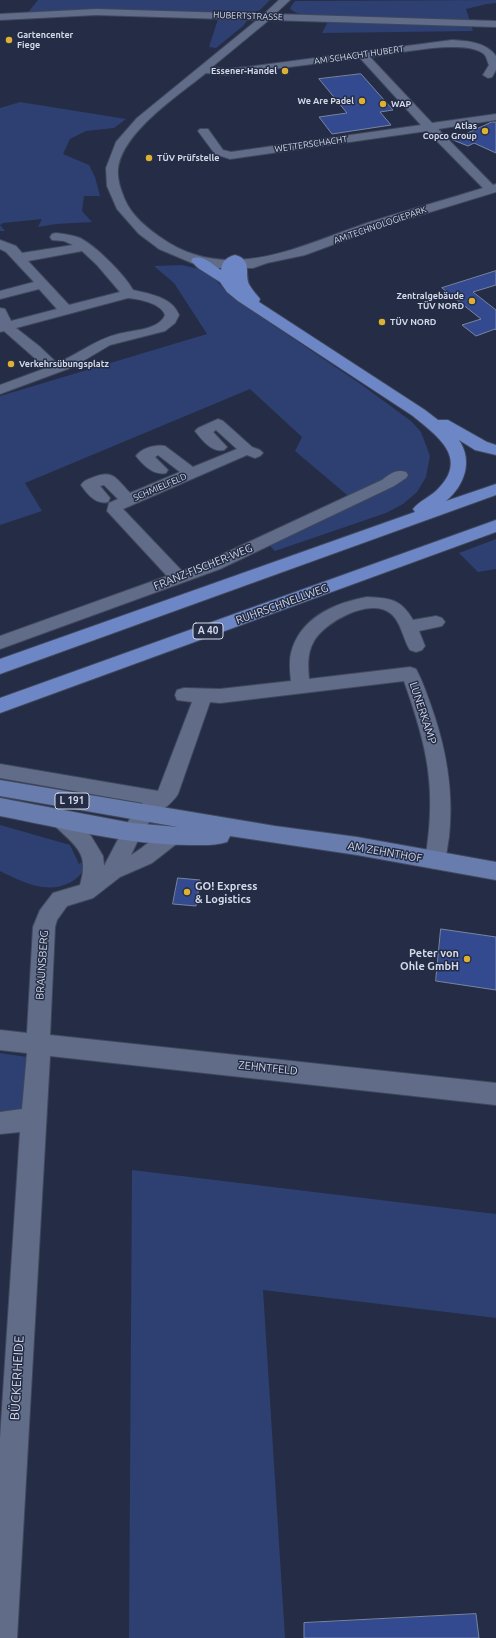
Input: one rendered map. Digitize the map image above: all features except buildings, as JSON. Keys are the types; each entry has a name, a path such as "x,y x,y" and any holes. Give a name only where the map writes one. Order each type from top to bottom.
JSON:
{"highway":[{"path":"195,259 203,265 233,267"},
{"path":"233,267 242,286 250,297 454,431 481,446 496,450"},
{"path":"233,267 232,289 243,298 419,413 444,433 454,446 458,458 454,482 440,498 385,530"},
{"path":"0,667 68,641 385,530 496,489"},
{"name":"RUHRSCHNELLWEG","path":"0,706 496,526"}],"main road":[{"name":"L 191","path":"0,788 145,813"},
{"name":"L 191","path":"0,807 132,832"},
{"name":"AM ZEHNTHOF","path":"145,813 274,835 357,846 496,871"},
{"name":"AM ZEHNTHOF","path":"132,832 172,836 274,835"}],"street":[{"path":"203,69 254,28 281,3 300,18"},
{"name":"HUBERTSTRASSE","path":"0,17 84,12 496,24"},
{"path":"233,16 244,20 254,28"},
{"name":"AM SCHACHT HUBERT","path":"203,69 221,72 247,70 442,44 467,45 487,52 491,56 494,65 488,75"},
{"path":"363,55 473,173 494,189"},
{"name":"AM TECHNOLOGIEPARK","path":"203,69 141,120 126,136 118,148 112,172 113,186 123,209 151,237 174,251 195,259 201,255 233,267 253,264 263,260 300,252 374,225 494,189"},
{"name":"WETTERSCHACHT","path":"204,131 219,152 230,156 496,117"},
{"path":"56,237 67,237 68,245"},
{"path":"0,244 11,248 25,263 61,312"},
{"path":"25,263 30,257 45,256 68,245 85,247 124,286 128,294"},
{"path":"0,295 41,284"},
{"path":"0,390 68,364 106,342 157,329 166,324 172,317 171,311 165,305 140,295 128,294 95,301 9,329"},
{"path":"0,305 9,329"},
{"path":"0,312 9,329 55,369"},
{"name":"SCHMIELFELD","path":"179,578 115,511 115,507 192,473 251,452 218,424 203,431 219,447"},
{"name":"SCHMIELFELD","path":"160,470 144,456 160,449 192,473"},
{"name":"FRANZ-FISCHER-WEG","path":"0,643 214,565 388,483 400,475"},
{"name":"SCHMIELFELD","path":"102,498 89,485 106,478 128,500"},
{"path":"300,686 300,653 309,634 323,620 342,610 362,603 378,602 395,608 405,621 416,646"},
{"path":"408,627 436,622"},
{"name":"LUNERKAMP","path":"184,695 203,697 410,674 427,721 437,758 440,777 441,813 435,861"},
{"path":"132,832 145,813 168,794 203,697"},
{"path":"0,771 162,799"},
{"path":"61,819 89,846 94,868 93,877 88,889"},
{"name":"BRAUNSBERG","path":"33,1118 39,1044 38,1024 44,927 48,916 60,899 86,892 113,871 132,832"},
{"path":"113,871 131,865 150,856 172,836"},
{"name":"ZEHNTFELD","path":"0,1040 496,1094"},
{"path":"0,1123 33,1118"},
{"name":"BÜCKERHEIDE","path":"2,1638 33,1118"}],"shaded area":[{"path":"38,0 270,0 260,10 254,12 243,26 216,48 209,47 220,13 26,15"},
{"path":"496,0 496,3 466,9 473,31 322,33 331,16 303,15 293,11 290,8 295,1"},
{"path":"20,102 126,119 114,128 86,131 70,139 63,154 89,165 95,177 100,196 84,196 82,211 92,222 56,224 38,227 42,219 3,223 0,225 0,108"},
{"path":"0,225 5,231 0,231"},
{"path":"182,265 207,271 233,298 362,385 411,421 421,432 430,456 426,477 417,492 403,504 386,513 275,551 267,543 353,500 295,451 302,437 250,389 25,483 42,511 0,525 0,396 207,334 174,283 154,266"},
{"path":"496,539 496,569 478,572 459,553"},
{"path":"0,825 70,845 79,864 86,860 83,870 77,878 71,882 62,886 53,887 35,886 0,871"},
{"path":"0,1053 27,1057 22,1115 0,1118"},
{"path":"132,1170 496,1214 496,1318 263,1290 285,1638 129,1638"}],"place":[{"name":"Gartencenter Fiege","path":"9,40"},
{"name":"Essener-Handel","path":"285,71"},
{"name":"We Are Padel","path":"362,101"},
{"name":"WAP","path":"383,104"},
{"name":"Atlas Copco Group","path":"485,131"},
{"name":"TÜV Prüfstelle","path":"149,158"},
{"name":"Zentralgebäude TÜV NORD","path":"472,301"},
{"name":"TÜV NORD","path":"382,322"},
{"name":"Verkehrsübungsplatz","path":"11,364"},
{"name":"GO! Express & Logistics","path":"187,892"},
{"name":"Peter von Ohle GmbH","path":"467,959"}]}
